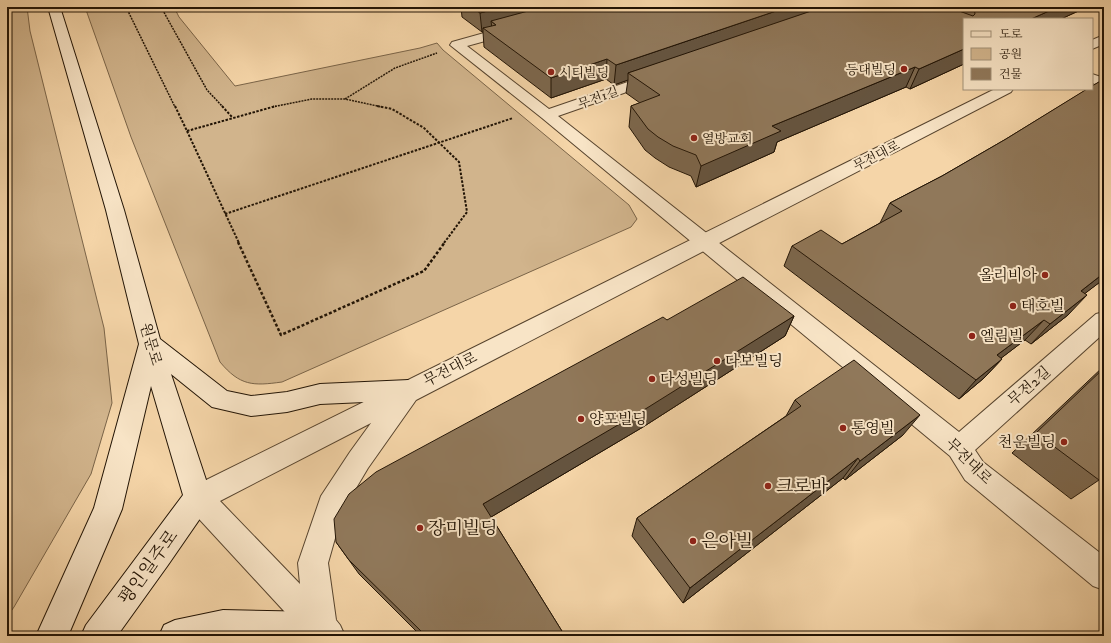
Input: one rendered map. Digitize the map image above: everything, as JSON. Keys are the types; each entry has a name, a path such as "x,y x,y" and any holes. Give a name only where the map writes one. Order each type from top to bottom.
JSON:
{"street":[{"name":"원문로","path":"54,7 115,210 150,344 198,498 325,632"},
{"path":"457,45 526,25"},
{"path":"1093,44 1104,39"},
{"path":"457,45 544,112 702,242"},
{"name":"무전1길","path":"544,112 666,73"},
{"path":"1093,78 1104,83"},
{"name":"무전대로","path":"198,498 1004,90"},
{"name":"무전대로","path":"702,242 959,448 974,471 1104,575"},
{"name":"무전2길","path":"959,448 1102,324"},
{"path":"52,636 108,509 150,344 221,400 251,406 287,402 320,394 409,390"},
{"path":"176,636 223,626 325,632 313,563 331,505 359,460 409,390"},
{"name":"평인일주로","path":"97,636 158,555 198,498"}],"path":[{"path":"126,7 187,131 281,335 424,271 467,212 459,162 424,128 392,109 344,99 312,99 275,106 232,117 187,131"},
{"path":"161,7 207,90 232,117"},
{"path":"344,99 395,68 457,45"},
{"path":"225,214 438,142 544,112"}],"green space":[{"path":"7,7 27,7 30,31 104,328 112,403 91,474 7,617"},
{"path":"85,7 174,7 179,17 235,86 420,48 437,43 443,50 629,205 637,219 631,227 282,382 255,384 241,380 227,370 220,362 131,137"}],"building":[{"path":"471,7 503,7 480,13"},
{"path":"543,7 788,7 616,65 607,59 551,78 483,28 496,25 491,21"},
{"path":"823,7 948,7 973,16 975,14 974,7 1058,7 1033,18 963,18 963,49 919,69 915,67 772,126 781,131 701,166 696,155 673,146 648,129 631,106 660,95 628,73"},
{"path":"1104,79 1104,273 1081,291 1087,295 1050,324 1044,320 997,355 1002,359 976,380 792,246 821,230 842,244 902,211 890,203 942,176 1006,139 1085,90 1093,90 1093,85"},
{"path":"743,277 794,316 647,408 483,504 565,636 426,636 349,560 336,542 334,519 349,494 376,472 663,317 667,320"},
{"path":"854,360 920,415 860,461 858,458 690,588 637,518 801,406 795,400"},
{"path":"1104,368 1104,475 1099,480 1036,433"}],"place":[{"name":"등대빌딩","path":"904,69"},
{"name":"시티빌딩","path":"551,72"},
{"name":"열방교회","path":"694,138"},
{"name":"올리비아","path":"1045,275"},
{"name":"태호빌","path":"1013,306"},
{"name":"엘림빌","path":"972,336"},
{"name":"다보빌딩","path":"717,361"},
{"name":"다성빌딩","path":"652,379"},
{"name":"양포빌딩","path":"581,419"},
{"name":"통영빌","path":"843,428"},
{"name":"천운빌딩","path":"1064,442"},
{"name":"크로바","path":"768,486"},
{"name":"장미빌딩","path":"420,528"},
{"name":"은아빌","path":"693,541"}]}
